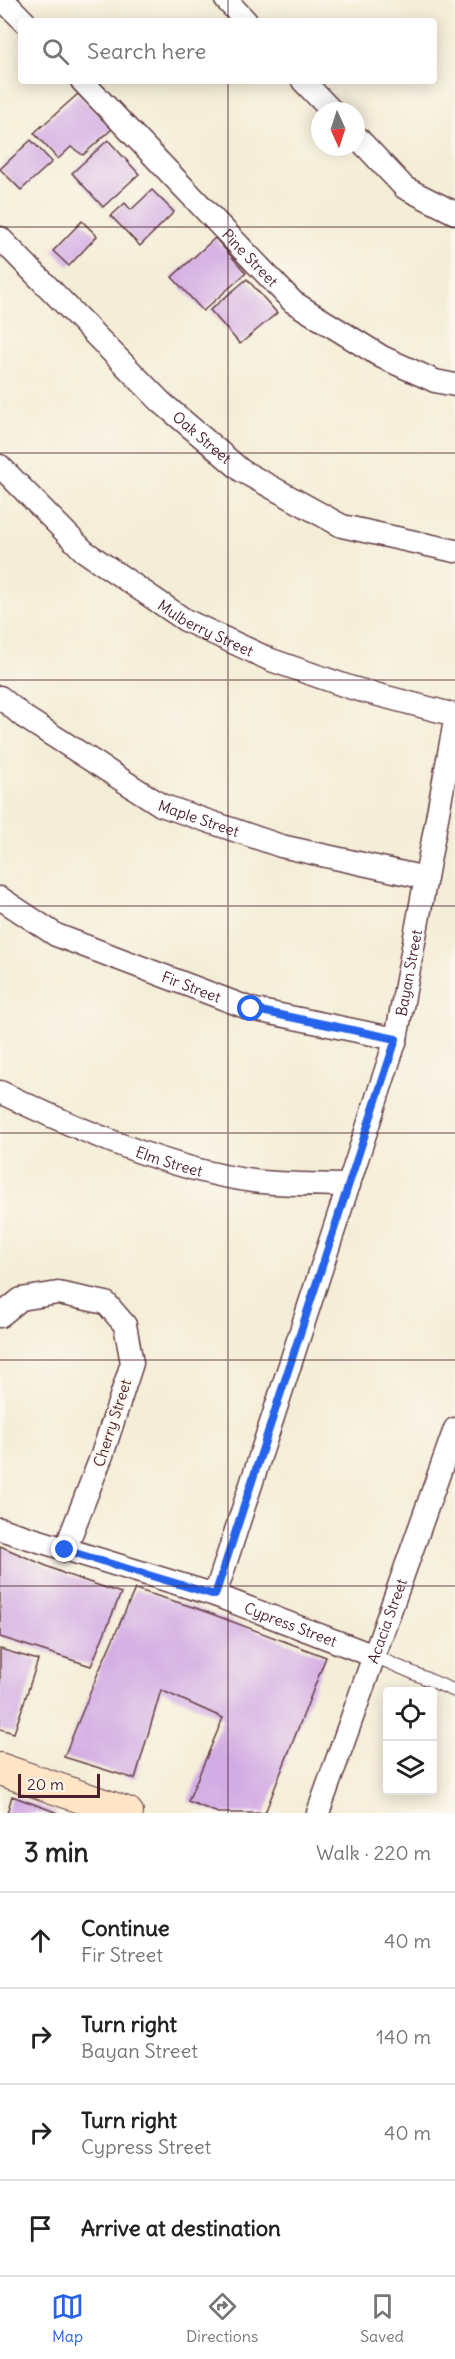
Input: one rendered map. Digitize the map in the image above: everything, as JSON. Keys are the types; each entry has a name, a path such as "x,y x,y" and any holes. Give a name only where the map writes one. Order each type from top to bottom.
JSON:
{"street":[{"path":"3,0 21,18"},
{"path":"226,0 243,18"},
{"name":"Pine Street","path":"85,84 293,302 382,357 435,381 455,385"},
{"path":"306,84 323,102"},
{"path":"365,146 405,188 455,213"},
{"name":"Oak Street","path":"0,238 161,402 242,471 342,526 455,551"},
{"name":"Mulberry Street","path":"0,466 84,551 185,620 271,660 352,688 455,714"},
{"name":"Maple Street","path":"0,697 24,717 161,805 281,846 426,878"},
{"name":"Bayan Street","path":"215,1595 396,1039 455,721"},
{"name":"Fir Street","path":"0,898 56,935 251,1009 396,1039"},
{"name":"Elm Street","path":"0,1092 85,1131 195,1168 253,1181 349,1185"},
{"name":"Cherry Street","path":"0,1316 21,1299 58,1293 106,1303 125,1325 132,1363 102,1455 65,1550"},
{"name":"Acacia Street","path":"318,1813 455,1429"},
{"name":"Cypress Street","path":"0,1529 215,1595 374,1656"},
{"path":"0,1769 95,1808 127,1813"}],"lane":[{"path":"374,1656 455,1691"}],"building":[{"path":"78,94 112,129 83,155 71,147 58,159 34,133"},
{"path":"31,140 52,162 21,190 0,169"},
{"path":"108,140 139,174 103,207 72,173"},
{"path":"152,190 174,212 140,246 111,216 125,203 131,210"},
{"path":"82,221 97,236 69,266 53,251"},
{"path":"215,238 246,273 203,311 172,277"},
{"path":"247,279 277,313 240,344 210,310"},
{"path":"0,1546 65,1574 121,1593 91,1666 0,1637"},
{"path":"135,1589 196,1608 326,1657 265,1813 218,1813 188,1801 223,1718 161,1690 135,1779 64,1757"},
{"path":"0,1649 38,1660 14,1733 0,1729"},
{"path":"12,1796 58,1813 7,1813"}],"route":[{"path":"65,1550 215,1595 396,1039 251,1009"}]}
